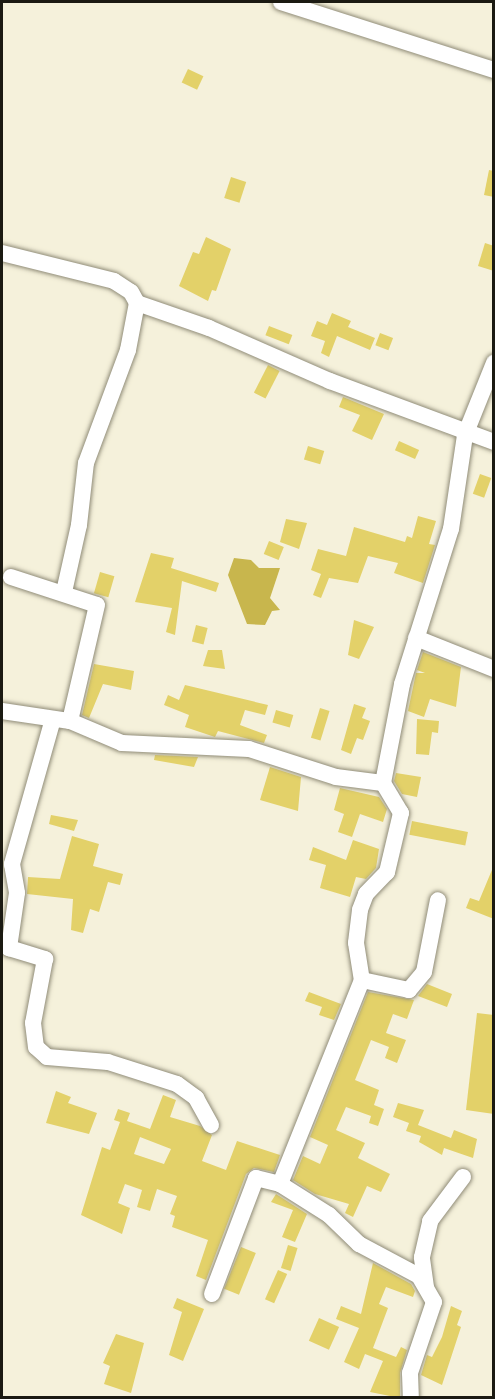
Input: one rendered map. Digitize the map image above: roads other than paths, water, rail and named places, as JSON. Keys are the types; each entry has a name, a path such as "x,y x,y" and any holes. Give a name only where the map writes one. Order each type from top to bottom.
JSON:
{"street":[{"path":"280,2 494,70"},
{"path":"2,253 114,281 131,292 137,303 128,350 86,463 81,514 64,592"},
{"path":"137,303 209,328 465,435 494,442"},
{"path":"280,1184 362,980 356,943 360,910 366,894 387,872 401,813 383,783 402,684 451,529 465,435 494,363"},
{"path":"11,577 93,602 98,610 12,864 17,893 9,948 45,959 33,1023 36,1047 47,1057 108,1062 177,1084 196,1098 210,1125"},
{"path":"417,638 494,669"},
{"path":"2,711 61,720 122,743 228,746 336,777 383,783"},
{"path":"362,980 409,990 424,972 438,900"},
{"path":"426,1287 422,1257 430,1221 463,1177"},
{"path":"212,1294 256,1178 280,1184 329,1215 359,1244 419,1276 426,1287 434,1302 433,1314 410,1373 411,1398"}]}
